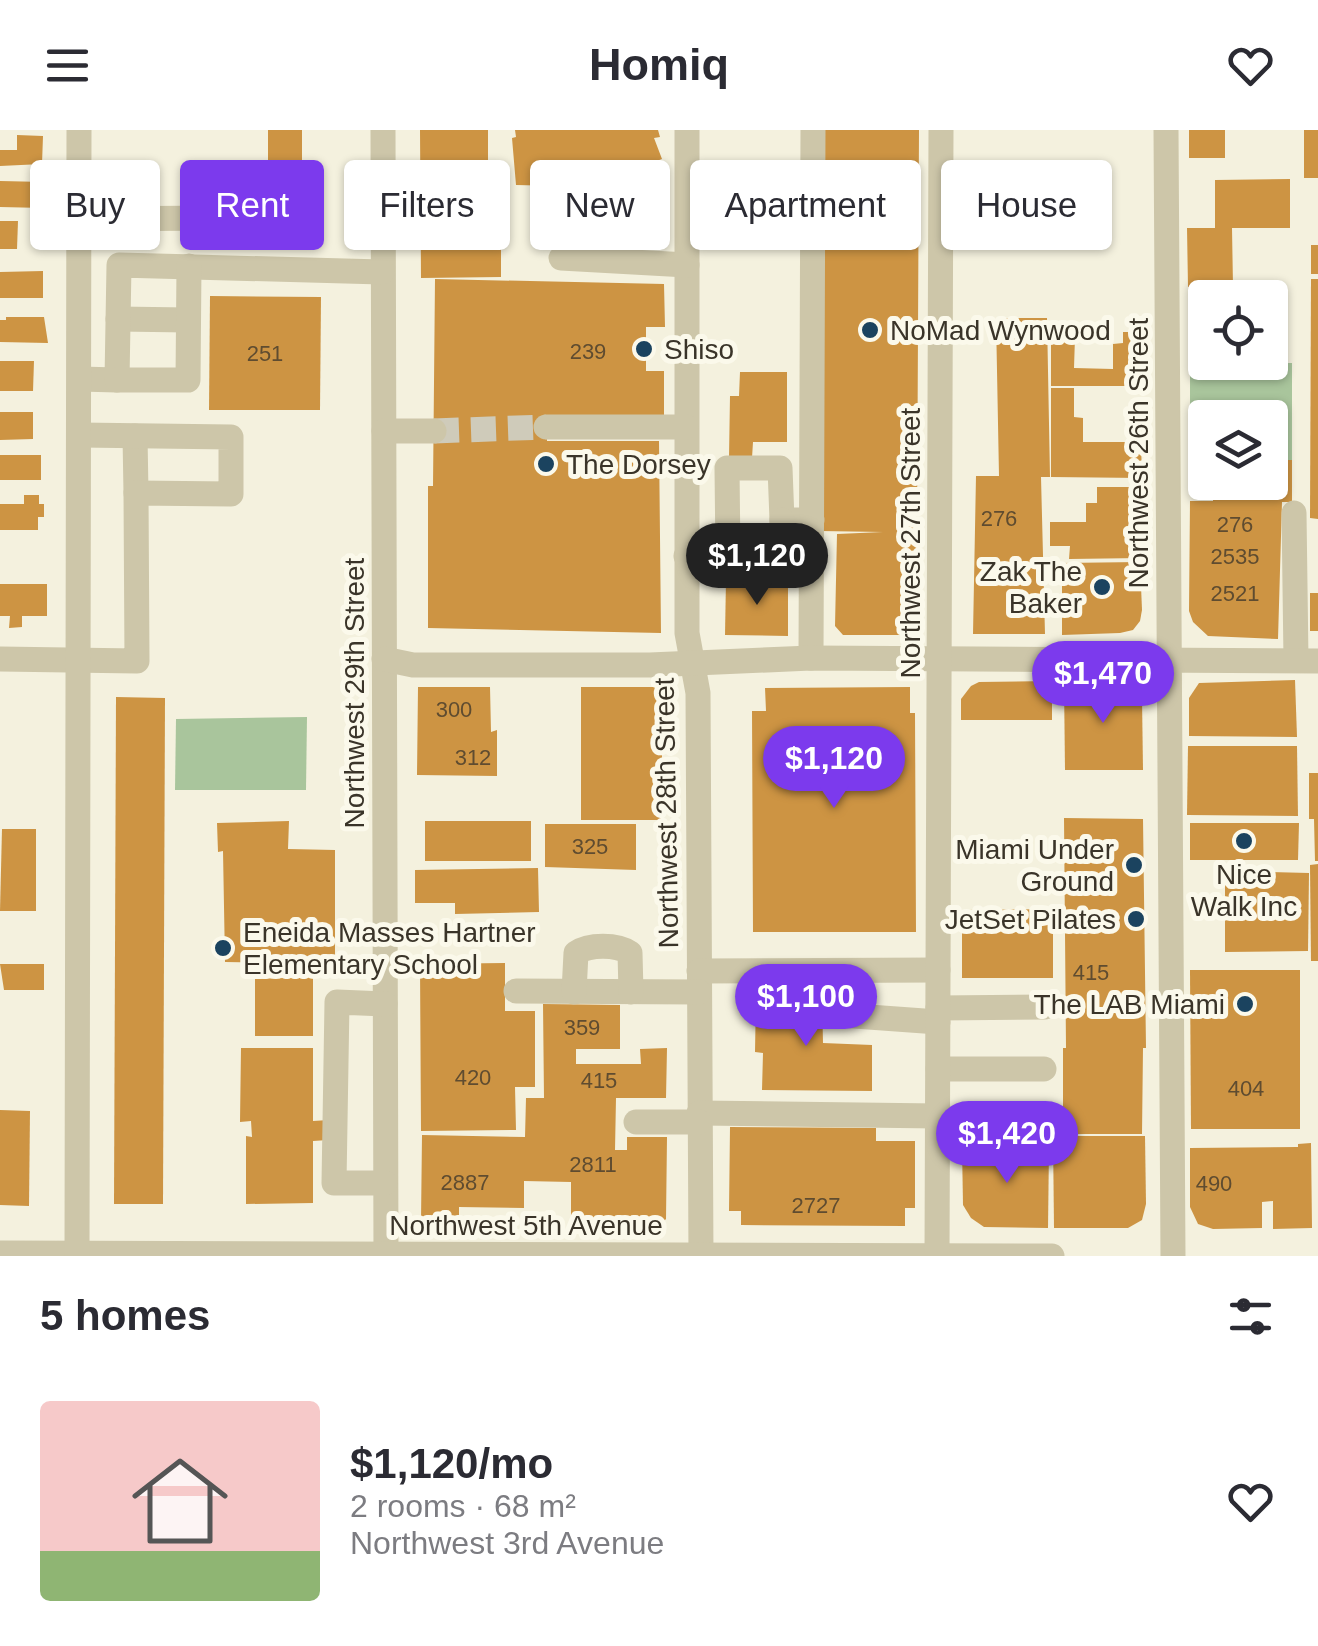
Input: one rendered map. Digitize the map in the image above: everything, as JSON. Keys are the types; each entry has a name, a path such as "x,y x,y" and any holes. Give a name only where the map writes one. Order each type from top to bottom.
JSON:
{"street":[{"path":"80,130 80,160"},
{"name":"Northwest 29th Street","path":"383,130 386,1255"},
{"name":"Northwest 28th Street","path":"687,130 686,556 687,633 698,694 701,1256"},
{"path":"811,658 813,130"},
{"name":"Northwest 27th Street","path":"937,1256 941,130"},
{"name":"Northwest 26th Street","path":"1166,130 1173,1256"},
{"path":"77,1255 80,250"},
{"path":"561,258 687,266"},
{"path":"117,380 119,265 382,272"},
{"path":"80,380 188,380 189,266"},
{"path":"118,319 188,320"},
{"path":"546,426 686,427"},
{"path":"384,432 434,431"},
{"path":"80,435 231,438 231,494 136,493"},
{"path":"0,660 137,661 135,436"},
{"path":"686,556 728,557 782,558 780,468 727,468 728,557"},
{"path":"384,659 413,665 650,666 811,658 1307,661 1294,513"},
{"path":"782,520 812,520"},
{"path":"574,992 576,953 586,948 621,948 632,958 631,992"},
{"path":"516,991 631,992 699,982 938,970"},
{"path":"385,1004 336,1002 334,1183 386,1183"},
{"path":"827,1014 938,1015 1045,1007"},
{"path":"938,1069 1044,1070"},
{"path":"636,1122 699,1117 938,1116 963,1124 1040,1123"},
{"name":"Northwest 5th Avenue","path":"0,1253 1052,1256"}],"green space":[{"path":"1288,363 1292,363 1292,460 1288,460 1288,400 1190,400 1190,380 1288,380"},
{"path":"307,717 306,790 175,790 176,719"}],"building":[{"path":"268,130 302,130 302,160 268,160"},
{"path":"420,130 488,130 488,160 420,160"},
{"path":"515,130 658,130 660,137 654,138 662,159 530,160 530,185 516,185 512,138 516,137"},
{"name":"NoMad Wynwood","path":"823,130 919,130 919,160 823,160"},
{"path":"1189,130 1225,130 1225,158 1189,158"},
{"path":"1304,130 1318,130 1318,178 1304,178"},
{"path":"17,135 43,136 42,160 0,166 0,150 17,150"},
{"path":"1290,179 1290,228 1232,228 1233,280 1188,280 1188,287 1187,228 1215,228 1215,180"},
{"path":"0,181 30,182 30,208 0,207"},
{"path":"0,221 18,221 17,249 0,249"},
{"path":"1311,245 1318,245 1318,274 1311,274"},
{"path":"421,250 501,250 501,277 421,278"},
{"name":"NoMad Wynwood","path":"822,250 918,250 917,532 914,624 906,635 843,635 835,626 837,534 883,532 820,531"},
{"path":"43,271 43,298 0,298 0,272"},
{"name":"The Dorsey","path":"435,279 664,284 665,327 646,327 646,371 664,371 664,416 546,416 547,441 659,441 661,633 428,628"},
{"path":"1311,279 1318,279 1318,519 1310,518"},
{"path":"210,296 321,297 320,410 209,410"},
{"path":"44,317 48,343 0,342 0,320"},
{"path":"996,318 1047,318 1050,477 1041,477 1045,634 973,634 976,476 999,476"},
{"path":"1123,332 1141,332 1141,386 1051,386 1051,337 1075,337 1074,368 1113,369 1113,344 1123,343"},
{"path":"0,361 34,361 33,391 0,391"},
{"path":"740,372 787,372 787,442 753,442 752,458 729,458 730,396 739,396"},
{"path":"1051,388 1074,388 1074,417 1083,418 1083,442 1141,442 1142,478 1051,477"},
{"path":"0,412 33,412 33,439 0,440"},
{"path":"0,455 41,455 41,480 0,480"},
{"path":"1288,460 1292,460 1292,502 1282,502 1278,639 1208,636 1193,622 1189,611 1190,501 1288,500"},
{"path":"1097,487 1141,487 1141,558 1069,559 1070,546 1050,546 1050,522 1086,522 1086,503 1097,503"},
{"path":"24,495 39,495 39,504 44,504 38,530 0,530 0,504 24,504"},
{"name":"Zak The Baker","path":"1140,562 1142,610 1133,630 1062,635 1062,563"},
{"path":"726,580 788,580 788,636 725,635"},
{"path":"0,584 47,584 47,616 22,616 22,627 9,628 10,616 0,616"},
{"path":"1310,593 1318,593 1318,631 1310,631"},
{"path":"1295,680 1297,737 1189,736 1189,698 1199,683"},
{"path":"1052,681 1052,720 961,720 961,699 979,682"},
{"path":"1064,682 1134,683 1142,697 1143,770 1065,770"},
{"path":"418,687 490,687 491,732 497,730 497,776 417,775"},
{"path":"581,687 662,687 662,820 581,820"},
{"path":"910,687 910,713 915,713 916,932 753,932 752,711 766,711 765,688"},
{"path":"116,697 165,698 163,1204 114,1204"},
{"path":"1188,746 1297,746 1298,816 1187,815"},
{"path":"1309,773 1318,773 1318,861 1314,819 1309,819"},
{"path":"1064,818 1143,819 1146,1048 1142,1134 1063,1134"},
{"path":"289,821 288,849 335,850 335,964 225,962 223,851 218,852 217,823"},
{"path":"425,821 531,821 531,861 425,861"},
{"name":"Nice Walk Inc","path":"1190,823 1299,823 1298,860 1190,860"},
{"path":"545,824 636,824 636,870 545,867"},
{"path":"2,829 36,829 36,911 0,911"},
{"path":"1318,864 1318,961 1311,961 1310,865"},
{"path":"538,868 539,912 455,914 455,903 415,903 415,870"},
{"path":"1225,871 1309,873 1308,951 1225,952"},
{"path":"1053,909 1053,978 962,978 962,910"},
{"path":"505,963 505,1011 535,1011 535,1087 515,1087 516,1130 421,1131 420,964"},
{"path":"0,964 44,964 44,990 4,990"},
{"path":"1190,970 1300,970 1300,1129 1191,1129"},
{"path":"313,977 313,1036 255,1036 255,979"},
{"path":"756,996 822,997 823,1043 872,1045 872,1091 762,1090 763,1053 755,1052"},
{"path":"543,1004 620,1005 620,1049 576,1049 576,1064 641,1064 640,1049 667,1048 666,1098 616,1098 615,1150 627,1150 627,1137 667,1137 666,1219 657,1228 571,1228 571,1182 524,1181 524,1208 459,1207 459,1221 421,1221 422,1135 525,1137 526,1098 544,1098"},
{"path":"241,1048 313,1048 313,1121 329,1120 328,1140 313,1141 313,1203 246,1204 246,1136 252,1137 251,1121 240,1122"},
{"path":"0,1110 30,1111 29,1206 0,1205"},
{"path":"730,1127 876,1128 876,1141 915,1141 915,1208 905,1208 905,1226 741,1225 741,1211 729,1211"},
{"path":"1053,1136 1145,1136 1146,1204 1142,1220 1128,1228 1054,1228"},
{"path":"1311,1143 1312,1228 1273,1229 1273,1201 1262,1202 1262,1228 1213,1229 1198,1224 1190,1207 1190,1148 1298,1147"},
{"path":"962,1147 1049,1147 1048,1228 984,1227 971,1218 963,1205"}],"tunnel":[{"path":"434,431 546,427"}],"place":[{"name":"NoMad Wynwood","path":"870,330"},
{"name":"Shiso","path":"644,349"},
{"name":"The Dorsey","path":"546,464"},
{"name":"Zak The Baker","path":"1102,587"},
{"name":"Nice Walk Inc","path":"1244,841"},
{"name":"Miami Under Ground","path":"1134,865"},
{"name":"JetSet Pilates","path":"1136,919"},
{"name":"Eneida Masses Hartner Elementary School","path":"223,948"},
{"name":"The LAB Miami","path":"1245,1004"}]}
